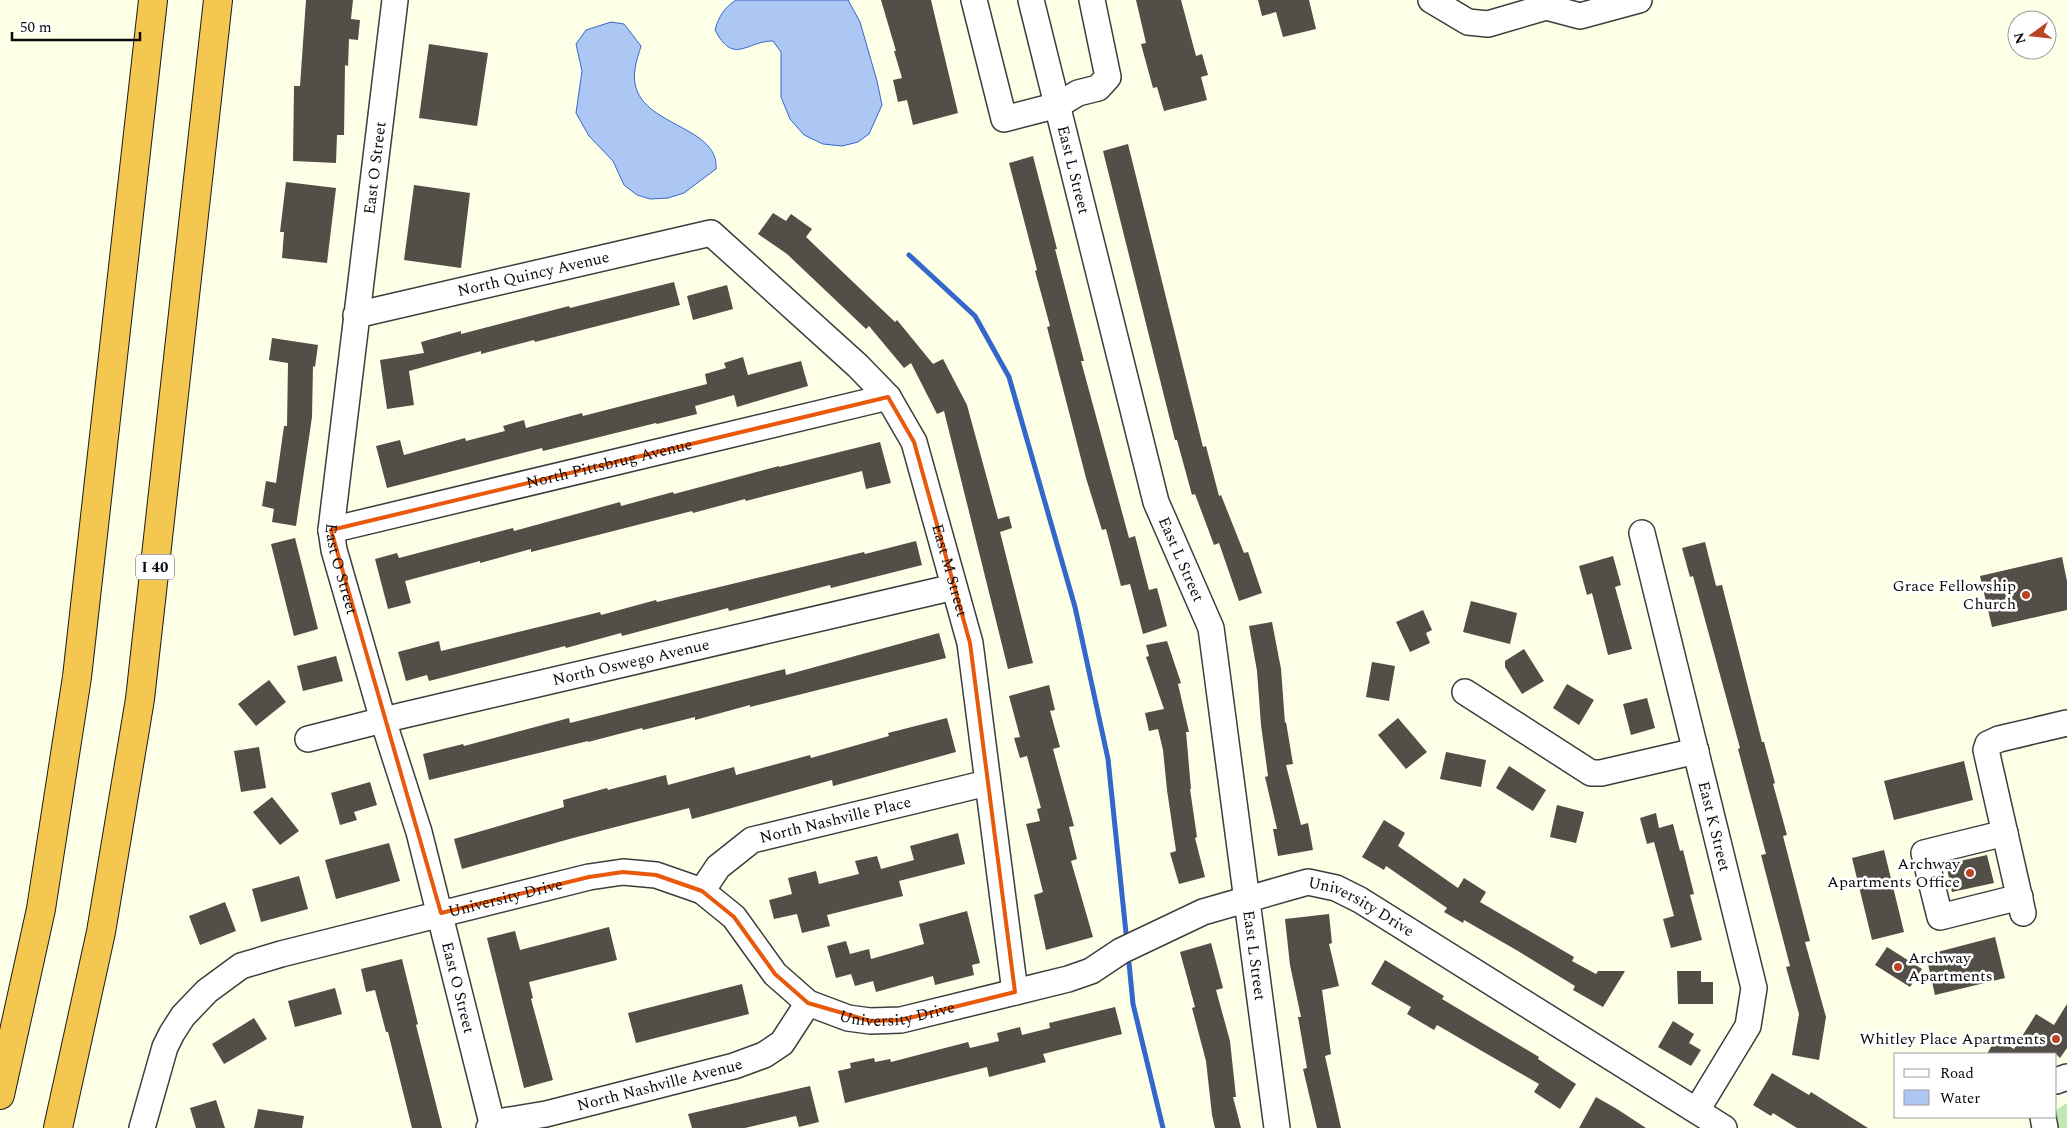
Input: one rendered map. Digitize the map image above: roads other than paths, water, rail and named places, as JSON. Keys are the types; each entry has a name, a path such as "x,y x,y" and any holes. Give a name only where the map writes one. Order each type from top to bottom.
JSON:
{"highway":[{"path":"0,1095 41,910 77,676 153,0"},
{"name":"I 40","path":"58,1128 101,932 140,698 218,0"}],"street":[{"name":"East O Street","path":"395,0 331,530 334,550 383,720 419,832 441,913 490,1125"},
{"path":"974,0 1004,119 1058,105 1078,94 1098,88 1108,77 1092,0"},
{"name":"East L Street","path":"1032,0 1156,502 1212,628 1277,1128"},
{"path":"1431,0 1468,22 1483,24 1546,7 1580,16 1633,1"},
{"name":"North Quincy Avenue","path":"356,315 710,233"},
{"name":"East M Street","path":"710,233 858,366 888,397 914,442 970,643 1015,992"},
{"name":"North Pittsbrug Avenue","path":"331,530 888,397"},
{"name":"East K Street","path":"1642,533 1754,988 1748,1026 1697,1110"},
{"name":"North Oswego Avenue","path":"308,739 954,587"},
{"path":"1465,692 1592,773 1601,773 1696,751"},
{"path":"2005,833 1924,853 1940,917 2022,905 1986,750 1988,744 1999,739 2067,723"},
{"name":"North Nashville Place","path":"702,891 718,867 752,840 987,783"},
{"name":"University Drive","path":"142,1128 164,1047 172,1033 183,1016 207,991 241,966 290,951 441,913 589,877 622,872 656,875 702,891 734,917 775,974 808,1003 848,1018 870,1021 901,1020 1068,979 1091,970 1121,951 1202,912 1308,882 1336,888 1360,900 1724,1128"},
{"name":"North Nashville Avenue","path":"490,1125 546,1114 734,1066 756,1058 782,1044 808,1003"}],"water":[{"path":"736,0 848,0 860,22 882,105 869,134 858,142 842,146 823,144 804,135 790,119 781,97 781,52 773,41 735,49 728,47 715,30 723,13"},
{"path":"611,22 624,24 641,46 635,69 636,88 644,102 658,114 704,142 713,154 716,169 684,193 668,198 650,199 637,195 624,185 613,161 589,136 576,113 582,71 576,44 586,30"}],"waterway":[{"path":"909,255 975,316 1009,377 1075,607 1108,759 1126,933"},
{"path":"1129,963 1133,1004 1163,1128"}],"place":[{"name":"Grace Fellowship Church","path":"2026,595"},
{"name":"Archway Apartments Office","path":"1970,873"},
{"name":"Archway Apartments","path":"1898,967"},
{"name":"Whitley Place Apartments","path":"2056,1039"}]}
